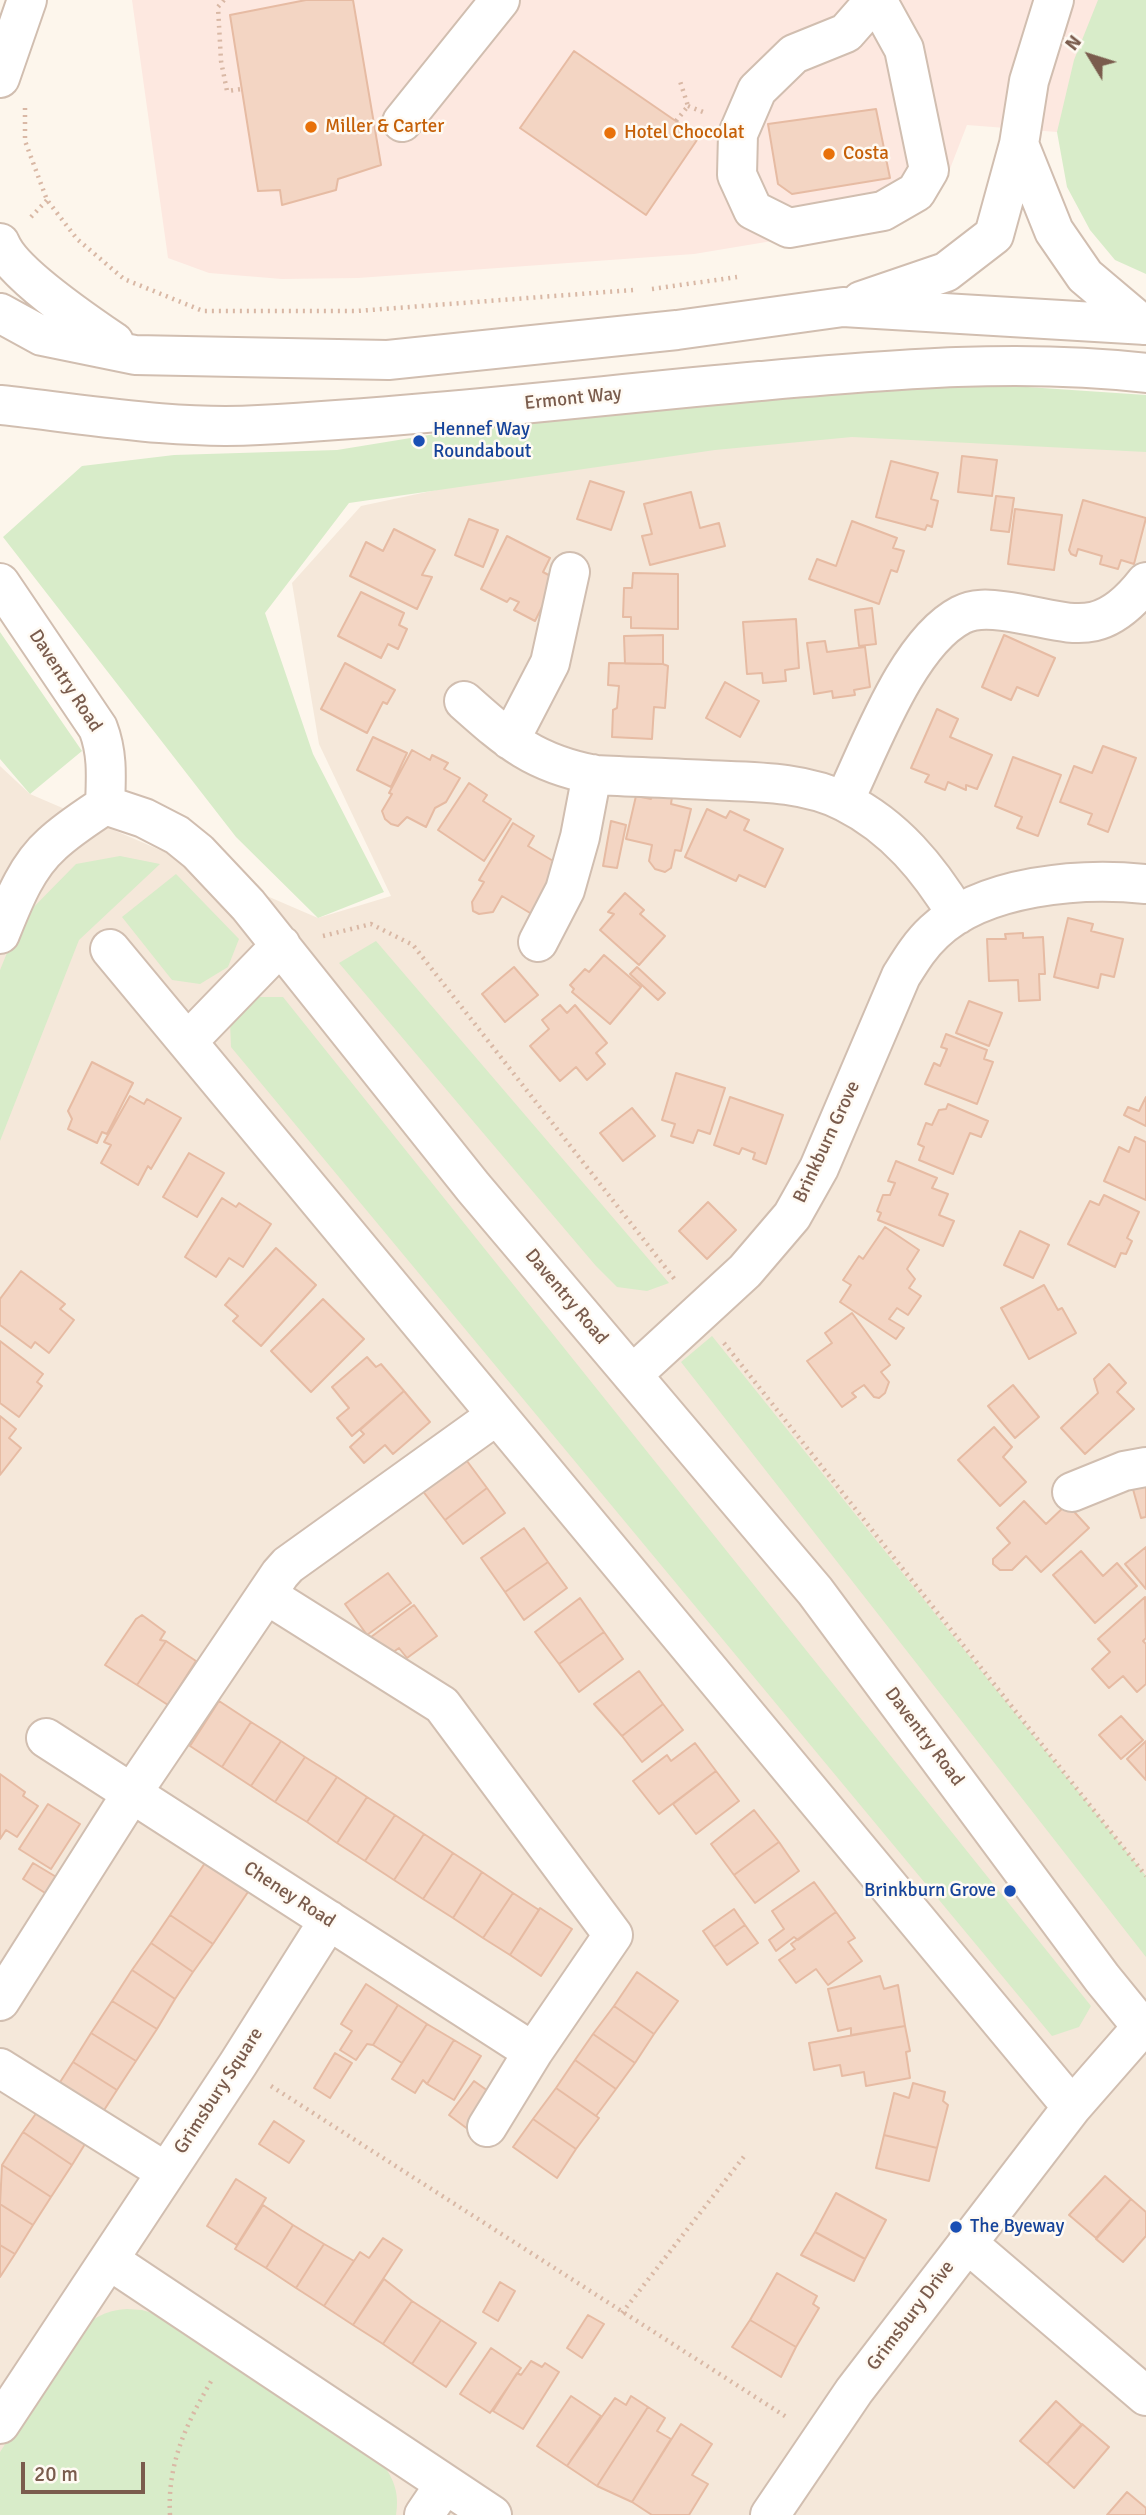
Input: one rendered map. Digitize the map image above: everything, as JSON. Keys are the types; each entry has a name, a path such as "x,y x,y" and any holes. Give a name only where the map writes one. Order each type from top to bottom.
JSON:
{"street":[{"path":"13,87 27,0"},
{"path":"402,122 500,0"},
{"path":"876,0 904,49 929,170 916,192 883,211 789,228 753,210 737,175 738,134 757,90 794,54 846,33 876,0"},
{"path":"0,313 42,336 135,355 388,360 677,330 842,307 946,272 995,235 1019,144 1029,81 1054,0"},
{"path":"1019,144 1054,231 1086,276 1144,325"},
{"path":"0,243 22,270 70,314 135,355"},
{"path":"842,307 1144,325"},
{"name":"Ermont Way","path":"0,405 177,424 256,426 905,368 1098,367 1146,373"},
{"path":"510,740 550,663 570,572"},
{"path":"844,801 912,665 947,625 962,614 990,609 1074,625 1089,623 1118,610 1146,582"},
{"name":"Daventry Road","path":"0,583 98,728 107,766 105,805 158,824 198,852 281,945 474,1187 815,1591 1102,1978 1144,2030"},
{"path":"464,701 510,740 544,761 568,770 592,774 766,782 817,792 844,801 903,843 937,883 957,915"},
{"path":"538,942 565,890 580,837 592,774"},
{"path":"0,934 18,893 37,861 50,846 105,805"},
{"name":"Brinkburn Grove","path":"632,1375 745,1271 792,1216 819,1168 901,976 917,951 935,931 957,915 985,902 1049,886 1086,881 1146,884"},
{"path":"188,1041 281,945"},
{"path":"110,948 1072,2107"},
{"path":"0,2001 132,1793 280,1574 497,1415"},
{"path":"1072,1492 1124,1471 1146,1467"},
{"path":"267,1595 442,1705 613,1935 533,2052 487,2127"},
{"name":"Cheney Road","path":"46,1738 533,2052"},
{"name":"Grimsbury Square","path":"0,2424 238,2064 329,1920"},
{"name":"Grimsbury Drive","path":"770,2515 854,2391 967,2243 1072,2107 1144,2030"},
{"path":"0,2067 166,2172"},
{"path":"967,2243 1146,2396"},
{"path":"108,2260 236,2345 435,2500 492,2515"}],"path":[{"path":"225,0 218,7 220,61 227,91 242,89"},
{"path":"676,121 688,106 680,78"},
{"path":"13,87 25,141 47,200 78,239 124,279 204,311 357,311 643,290 740,277"},
{"path":"281,945 372,924 413,945 1146,1877"},
{"path":"238,2064 821,2439"},
{"path":"622,2313 746,2154"},
{"path":"170,2515 172,2470 178,2446 200,2400 236,2345"}],"shaded area":[{"path":"132,0 1146,0 1083,129 1057,132 967,125 946,179 862,226 694,254 358,278 282,279 209,273 168,258"},
{"path":"774,418 1146,423 1146,2515 0,2515 0,766 30,794 318,918 391,896 319,744 292,583 361,506"}],"green space":[{"path":"1098,0 1146,0 1146,274 1115,260 1090,230 1067,187 1057,132 1074,60"},
{"path":"968,383 1146,395 1146,452 852,437 715,450 349,503 265,613 313,754 384,892 318,918 236,837 3,537 82,466 174,455 337,450 478,427 794,388"},
{"path":"0,632 82,751 30,794 0,759"},
{"path":"120,856 160,864 79,940 0,1141 0,970 20,921 76,864"},
{"path":"176,874 239,939 228,967 200,984 172,980 122,917"},
{"path":"376,941 669,1283 647,1291 617,1287 596,1266 339,963"},
{"path":"257,997 283,997 1091,2006 1079,2027 1052,2036 231,1047 230,1022"},
{"path":"712,1336 1146,1876 1146,1957 681,1362"},
{"path":"127,2309 159,2315 377,2458 394,2484 396,2515 0,2515 0,2452 81,2330 92,2320 105,2314"}],"building":[{"name":"Miller & Carter","path":"306,0 353,0 381,165 338,179 336,190 282,205 280,190 258,191 230,15"},
{"name":"Hotel Chocolat","path":"574,51 699,137 646,215 520,128"},
{"name":"Costa","path":"876,109 890,178 792,194 778,184 768,124"},
{"path":"962,456 997,460 992,496 958,492"},
{"path":"891,461 938,473 931,499 938,501 932,527 927,525 925,530 876,517"},
{"path":"590,481 624,492 611,530 577,519"},
{"path":"691,492 700,528 719,523 725,546 650,565 642,536 652,534 644,504"},
{"path":"996,496 1014,498 1009,532 991,530"},
{"path":"1083,500 1146,518 1134,564 1121,560 1118,569 1100,564 1102,556 1078,549 1076,556 1071,554 1069,550"},
{"path":"1015,509 1062,515 1054,570 1008,564"},
{"path":"469,519 498,530 483,567 455,555"},
{"path":"852,521 897,538 893,548 904,551 897,572 891,570 879,604 809,579 817,559 836,566"},
{"path":"394,529 435,550 422,575 432,577 417,609 350,576 366,542 383,551"},
{"path":"507,536 550,558 543,572 556,579 535,621 514,610 519,602 510,598 507,602 481,589"},
{"path":"633,573 678,574 678,629 631,628 631,617 623,617 624,588 632,588"},
{"path":"361,592 404,613 399,625 407,629 398,649 388,644 381,658 338,636"},
{"path":"872,608 876,644 859,646 855,610"},
{"path":"796,619 799,668 785,670 786,681 763,683 762,673 747,674 743,622"},
{"path":"663,635 663,664 625,664 624,636"},
{"path":"1004,635 1055,658 1038,696 1017,687 1011,700 982,687"},
{"path":"825,641 827,652 865,647 870,687 854,690 855,695 833,698 832,691 814,694 807,643"},
{"path":"345,663 395,690 387,704 383,702 367,733 321,709"},
{"path":"609,663 668,666 665,708 654,707 652,739 612,737 613,710 617,708 619,686 608,685"},
{"path":"725,682 759,701 740,737 706,718"},
{"path":"937,709 958,719 950,737 992,755 977,789 966,785 966,790 948,782 945,790 925,782 929,775 911,768"},
{"path":"373,737 407,753 391,787 357,770"},
{"path":"1103,746 1136,758 1108,832 1088,824 1092,814 1060,802 1074,766 1092,773"},
{"path":"412,750 430,760 432,755 448,763 444,769 460,778 446,802 435,808 426,827 407,817 398,826 391,824 382,811"},
{"path":"1013,757 1061,775 1038,836 1017,828 1022,817 995,806"},
{"path":"469,783 487,795 483,801 511,819 484,861 438,830"},
{"path":"653,793 672,797 671,804 691,809 681,851 675,850 671,868 665,872 655,869 649,861 652,845 626,839 636,796 651,799"},
{"path":"707,809 726,818 730,811 749,820 744,830 783,849 765,887 739,875 736,881 685,857"},
{"path":"611,821 626,825 617,868 603,866"},
{"path":"513,823 534,836 528,846 565,868 535,916 502,896 493,912 479,914 473,911 472,902 484,882 479,880"},
{"path":"625,893 644,910 640,914 665,936 639,965 600,930 614,914 608,912"},
{"path":"1068,918 1093,924 1091,931 1123,939 1114,977 1101,974 1098,988 1054,977"},
{"path":"1023,933 1023,938 1043,937 1045,974 1039,974 1040,1000 1019,1001 1018,980 989,981 987,939 1006,939 1005,934"},
{"path":"604,955 641,987 610,1024 572,992 574,989 570,985 585,969 589,972"},
{"path":"514,967 538,995 505,1022 482,994"},
{"path":"637,967 665,993 658,1000 630,974"},
{"path":"969,1001 1002,1013 989,1046 956,1033"},
{"path":"560,1005 567,1013 575,1005 607,1043 596,1053 605,1064 587,1080 576,1067 560,1081 530,1046 549,1029 542,1020"},
{"path":"946,1034 987,1050 984,1059 993,1062 977,1104 925,1084 934,1063 940,1066 947,1049 941,1047"},
{"path":"92,1062 133,1083 107,1134 102,1132 97,1143 68,1129 72,1119 68,1111"},
{"path":"676,1073 725,1088 710,1134 698,1130 693,1143 671,1136 675,1124 662,1120"},
{"path":"130,1096 144,1104 147,1099 181,1118 151,1169 148,1166 138,1185 101,1163 111,1145 104,1142"},
{"path":"730,1097 783,1115 766,1164 753,1159 755,1153 742,1148 739,1154 714,1145"},
{"path":"1146,1097 1146,1126 1124,1115 1128,1107 1139,1111"},
{"path":"948,1104 988,1121 981,1137 970,1133 953,1174 919,1160 924,1147 918,1144 926,1123 932,1125 939,1110 946,1109"},
{"path":"632,1108 655,1136 623,1161 600,1133"},
{"path":"1135,1137 1146,1142 1146,1200 1104,1181 1119,1147 1129,1152"},
{"path":"189,1153 224,1173 197,1217 163,1197"},
{"path":"896,1161 937,1178 932,1188 948,1194 939,1215 954,1221 943,1246 878,1220 881,1213 877,1211 883,1195 890,1195 895,1183 888,1181"},
{"path":"1104,1195 1139,1212 1127,1238 1132,1241 1126,1254 1121,1253 1115,1267 1068,1244 1090,1201 1099,1205"},
{"path":"222,1198 236,1207 239,1203 271,1224 243,1267 229,1258 216,1277 185,1257"},
{"path":"708,1202 736,1230 707,1259 679,1231"},
{"path":"885,1227 919,1250 907,1269 915,1279 909,1288 921,1296 908,1315 897,1308 889,1319 904,1328 896,1339 840,1302 851,1285 843,1280 859,1256 863,1259"},
{"path":"1020,1231 1049,1245 1033,1278 1004,1265"},
{"path":"276,1248 316,1285 261,1346 233,1321 238,1316 225,1305"},
{"path":"21,1271 65,1304 60,1309 74,1320 49,1353 35,1342 31,1348 0,1325 0,1299"},
{"path":"1044,1285 1058,1310 1062,1308 1076,1333 1029,1359 1001,1308"},
{"path":"323,1299 364,1339 311,1392 271,1351"},
{"path":"852,1313 890,1365 881,1372 889,1382 885,1393 879,1398 874,1397 864,1385 852,1393 856,1397 842,1407 807,1361 832,1343 825,1333"},
{"path":"0,1341 43,1374 37,1382 42,1386 19,1417 0,1403"},
{"path":"367,1357 376,1367 381,1364 404,1391 352,1436 337,1418 349,1408 332,1387"},
{"path":"1109,1364 1126,1383 1117,1392 1134,1409 1085,1454 1061,1428 1098,1393 1094,1379"},
{"path":"1013,1385 1039,1417 1015,1438 988,1406"},
{"path":"404,1391 430,1422 393,1454 385,1445 364,1463 350,1447 364,1434 360,1430"},
{"path":"0,1416 16,1429 9,1438 21,1448 0,1475"},
{"path":"994,1427 1012,1447 1003,1457 1026,1482 1000,1506 958,1460"},
{"path":"464,1457 487,1488 445,1520 422,1490"},
{"path":"1146,1478 1146,1517 1141,1518 1131,1482"},
{"path":"487,1488 505,1513 463,1544 445,1520"},
{"path":"1024,1501 1046,1524 1067,1504 1089,1528 1041,1572 1026,1556 1012,1570 1000,1570 993,1564 993,1559 1010,1543 997,1528"},
{"path":"524,1528 548,1562 505,1592 481,1558"},
{"path":"1146,1547 1146,1589 1125,1564"},
{"path":"1081,1551 1103,1576 1117,1563 1137,1586 1095,1623 1053,1575"},
{"path":"548,1562 567,1588 524,1620 505,1592"},
{"path":"388,1573 411,1603 367,1635 345,1604"},
{"path":"1145,1597 1146,1638 1143,1641 1146,1644 1146,1684 1137,1692 1123,1676 1109,1688 1092,1669 1110,1652 1098,1639"},
{"path":"580,1598 604,1632 559,1664 535,1632"},
{"path":"414,1605 437,1636 407,1658 399,1648 386,1657 371,1637"},
{"path":"142,1615 165,1632 160,1640 166,1641 137,1685 105,1665 136,1619"},
{"path":"604,1632 623,1659 579,1692 559,1664"},
{"path":"166,1641 196,1661 168,1705 137,1685"},
{"path":"639,1671 663,1704 622,1736 594,1704"},
{"path":"219,1701 251,1722 222,1767 190,1746"},
{"path":"663,1704 683,1730 642,1762 622,1736"},
{"path":"1121,1716 1143,1740 1121,1759 1099,1735"},
{"path":"251,1722 281,1741 251,1786 222,1767"},
{"path":"281,1741 305,1757 275,1802 251,1786"},
{"path":"1146,1741 1146,1780 1127,1759"},
{"path":"695,1743 716,1771 659,1814 633,1781 667,1755 671,1761"},
{"path":"305,1757 337,1777 307,1822 275,1802"},
{"path":"716,1771 739,1801 696,1834 673,1804"},
{"path":"0,1774 25,1792 23,1796 38,1806 17,1837 6,1830 0,1839"},
{"path":"337,1777 367,1797 337,1843 307,1822"},
{"path":"367,1797 395,1815 365,1861 337,1843"},
{"path":"48,1804 80,1824 51,1869 19,1849"},
{"path":"754,1810 779,1842 734,1875 711,1844"},
{"path":"395,1815 424,1834 394,1880 365,1861"},
{"path":"424,1834 453,1853 423,1899 394,1880"},
{"path":"779,1842 799,1871 755,1903 734,1875"},
{"path":"453,1853 482,1872 453,1918 423,1899"},
{"path":"207,1860 250,1889 213,1944 170,1915"},
{"path":"33,1863 63,1881 53,1898 23,1879"},
{"path":"482,1872 513,1893 483,1938 453,1918"},
{"path":"814,1882 836,1912 798,1940 794,1937 776,1951 769,1940 784,1929 772,1911"},
{"path":"513,1893 539,1910 510,1955 483,1938"},
{"path":"540,1908 572,1929 541,1976 510,1955"},
{"path":"734,1909 745,1925 714,1947 703,1931"},
{"path":"836,1912 855,1938 848,1942 862,1961 828,1985 816,1969 796,1983 779,1960 795,1949 791,1944"},
{"path":"170,1915 213,1944 193,1972 151,1943"},
{"path":"745,1925 758,1943 727,1965 714,1947"},
{"path":"151,1943 193,1972 175,1999 132,1970"},
{"path":"132,1970 175,1999 157,2029 112,2001"},
{"path":"637,1972 678,2001 654,2034 614,2006"},
{"path":"880,1976 884,1989 898,1985 905,2026 851,2035 851,2028 838,2031 828,1989"},
{"path":"366,1984 398,2005 373,2045 367,2044 356,2060 340,2050 352,2031 341,2024"},
{"path":"112,2001 157,2029 136,2061 91,2033"},
{"path":"398,2005 427,2024 402,2063 373,2045"},
{"path":"614,2006 654,2034 635,2063 593,2034"},
{"path":"427,2024 454,2040 427,2084 423,2080 415,2093 392,2079"},
{"path":"905,2026 910,2051 906,2052 910,2078 866,2086 864,2072 842,2076 840,2065 814,2070 809,2043"},
{"path":"91,2033 136,2061 117,2090 73,2062"},
{"path":"593,2034 635,2063 616,2089 575,2060"},
{"path":"454,2040 481,2056 454,2100 427,2084"},
{"path":"335,2053 352,2063 330,2098 314,2088"},
{"path":"575,2060 616,2089 596,2116 556,2088"},
{"path":"73,2062 117,2090 99,2118 55,2090"},
{"path":"474,2081 495,2096 469,2130 449,2115"},
{"path":"913,2083 945,2092 943,2101 948,2105 937,2148 884,2135 894,2093 909,2098"},
{"path":"556,2088 599,2118 576,2149 533,2119"},
{"path":"42,2105 90,2136 72,2165 23,2132"},
{"path":"533,2119 576,2149 557,2178 513,2147"},
{"path":"274,2121 304,2141 289,2163 259,2144"},
{"path":"23,2132 72,2165 51,2197 2,2165"},
{"path":"884,2135 937,2148 929,2181 876,2168"},
{"path":"2,2165 51,2197 33,2225 0,2204"},
{"path":"1105,2176 1131,2199 1096,2238 1069,2215"},
{"path":"236,2179 266,2198 237,2245 207,2226"},
{"path":"836,2193 886,2220 865,2259 815,2232"},
{"path":"1131,2199 1146,2212 1146,2236 1123,2262 1096,2239"},
{"path":"0,2204 33,2225 15,2254 0,2245"},
{"path":"263,2205 293,2225 266,2268 235,2249"},
{"path":"293,2225 324,2244 296,2288 266,2268"},
{"path":"815,2232 865,2259 854,2281 801,2255"},
{"path":"383,2238 402,2250 353,2325 324,2306 360,2252 369,2258"},
{"path":"324,2244 354,2261 324,2306 296,2288"},
{"path":"0,2245 15,2254 0,2277"},
{"path":"777,2273 817,2296 813,2304 819,2308 796,2347 750,2320"},
{"path":"384,2279 412,2301 383,2344 353,2325"},
{"path":"500,2282 515,2291 498,2321 483,2312"},
{"path":"412,2301 441,2320 412,2364 383,2344"},
{"path":"588,2315 604,2324 582,2358 567,2348"},
{"path":"441,2320 476,2343 446,2387 412,2364"},
{"path":"750,2320 796,2347 781,2377 732,2347"},
{"path":"491,2348 521,2368 490,2413 460,2394"},
{"path":"531,2361 542,2367 545,2363 559,2372 523,2429 493,2411 517,2373 521,2375"},
{"path":"571,2396 601,2416 567,2466 537,2446"},
{"path":"631,2396 648,2407 597,2486 567,2466 615,2398 626,2405"},
{"path":"1056,2401 1082,2425 1047,2464 1020,2441"},
{"path":"648,2407 665,2418 657,2431 671,2439 632,2502 597,2486"},
{"path":"681,2424 712,2444 692,2475 708,2484 689,2515 652,2515 632,2502"},
{"path":"1082,2424 1109,2447 1074,2488 1047,2464"},
{"path":"1127,2492 1146,2508 1146,2515 1107,2515"}],"place":[{"name":"Miller & Carter","path":"311,127"},
{"name":"Hotel Chocolat","path":"610,133"},
{"name":"Costa","path":"829,154"},
{"name":"Hennef Way Roundabout","path":"419,441"},
{"name":"Brinkburn Grove","path":"1010,1891"},
{"name":"The Byeway","path":"956,2227"}]}
